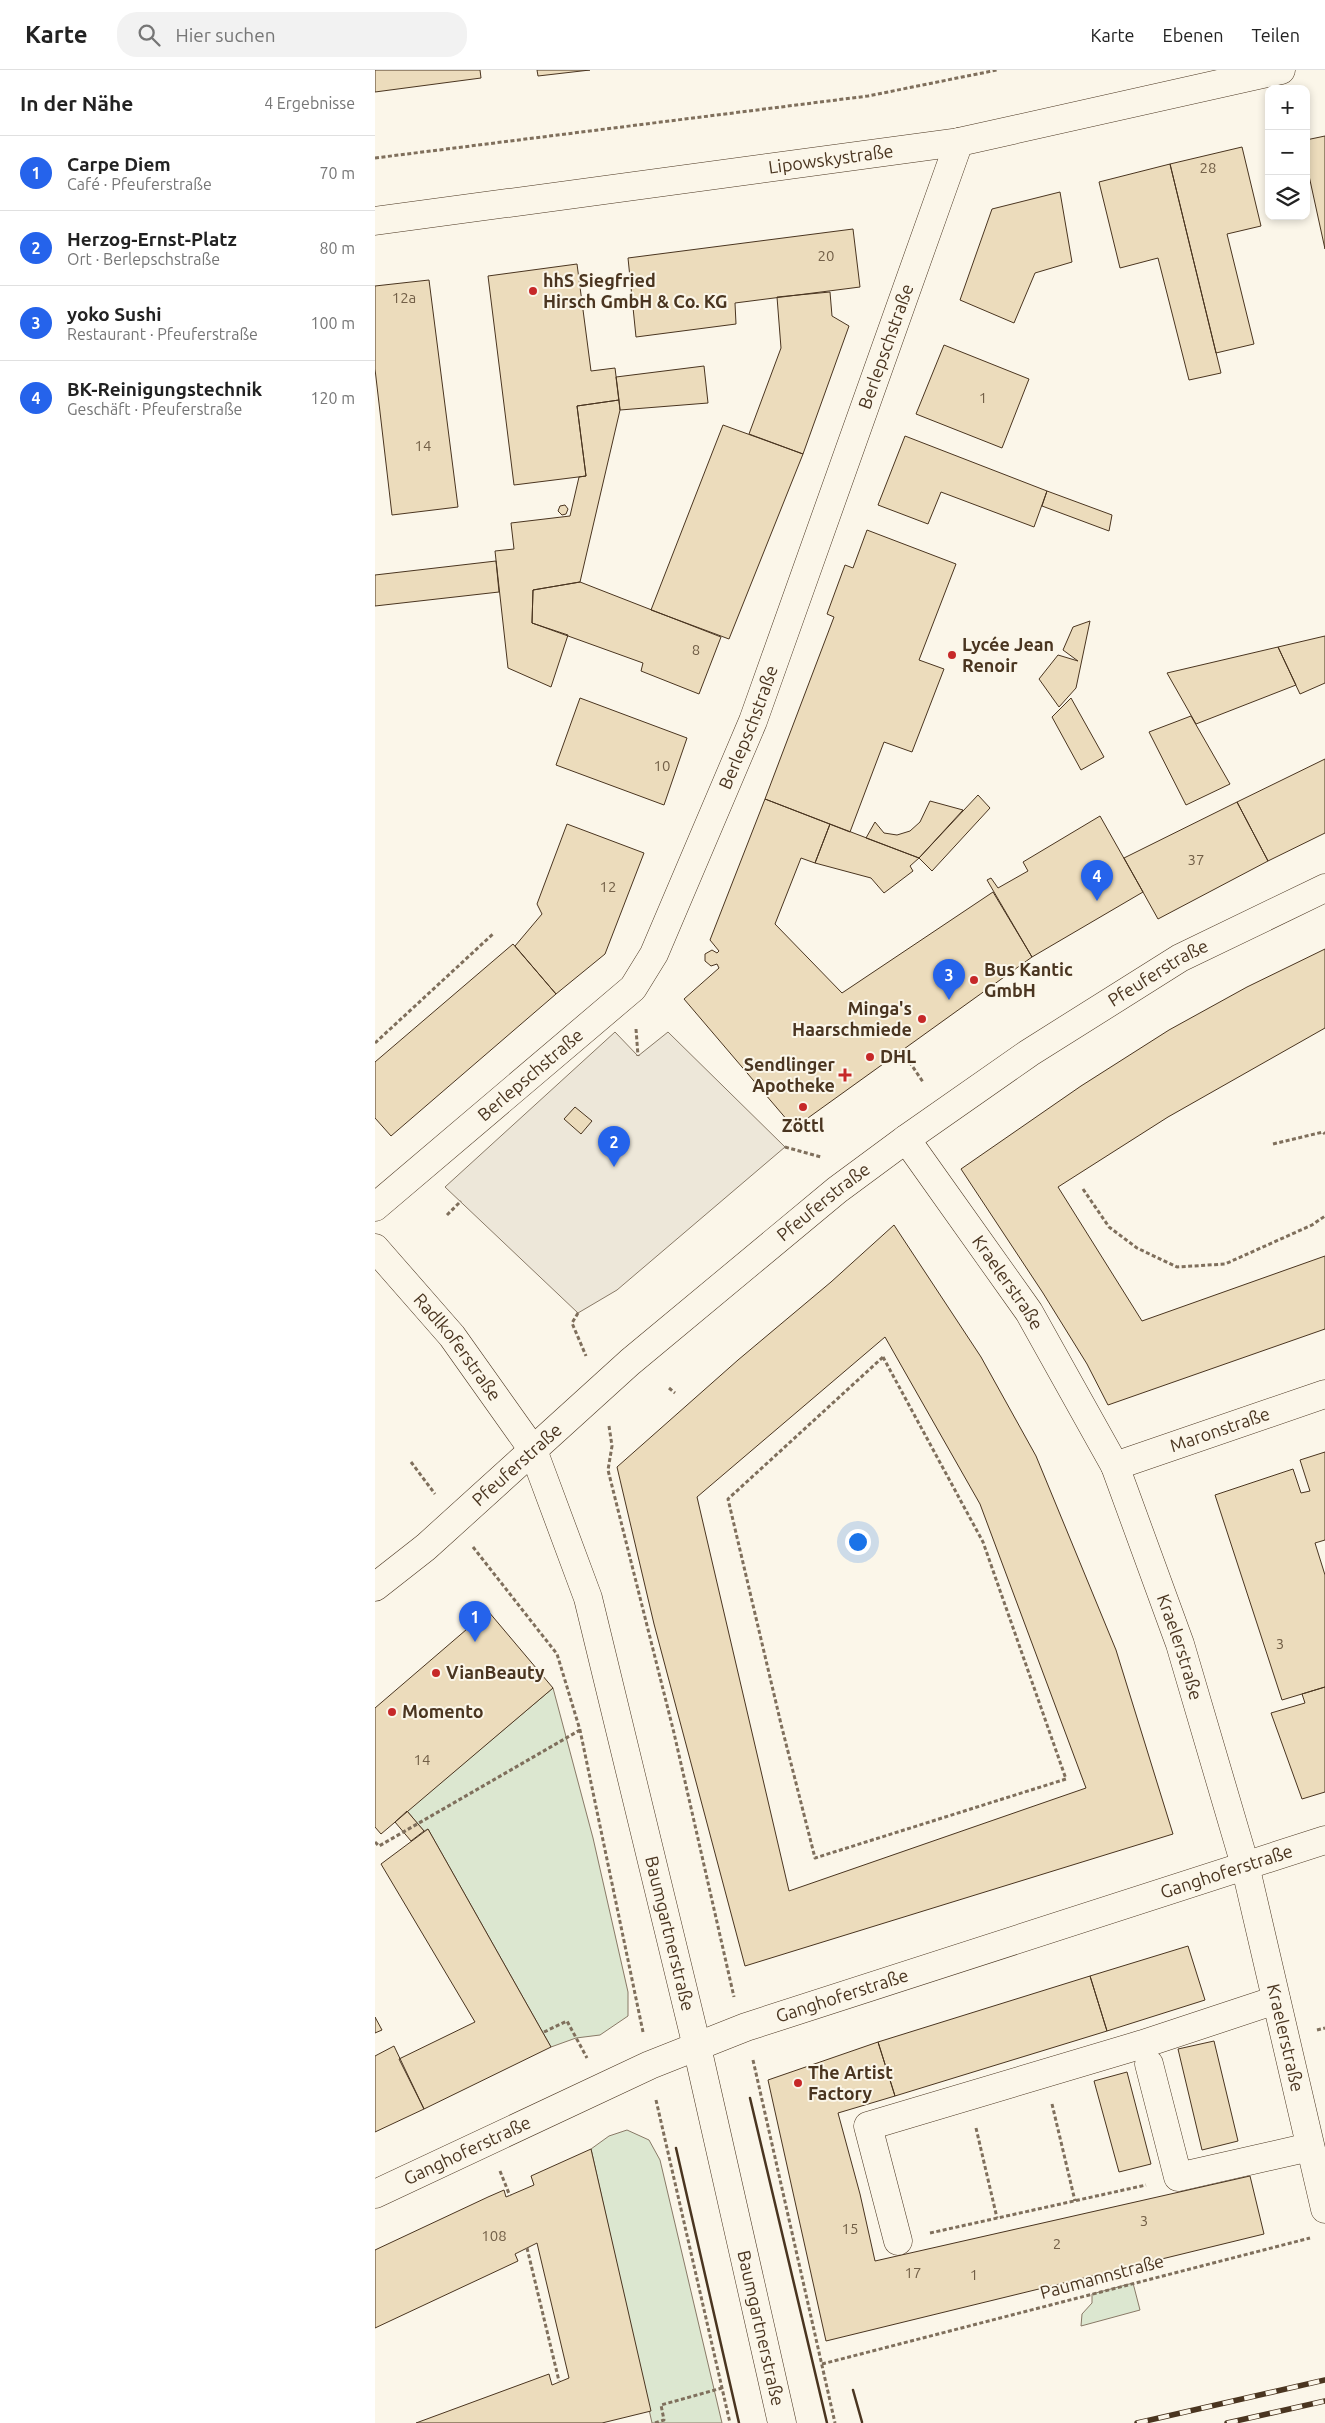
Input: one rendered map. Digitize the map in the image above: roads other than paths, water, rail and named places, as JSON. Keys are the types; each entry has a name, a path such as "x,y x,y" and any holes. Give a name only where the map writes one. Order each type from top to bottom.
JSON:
{"street":[{"name":"Lipowskystraße","path":"375,221 959,142 1281,70"},
{"name":"Berlepschstraße","path":"375,1206 633,988 654,954 753,721 959,142"},
{"name":"Pfeuferstraße","path":"375,1587 455,1521 631,1362 837,1190 906,1139 1029,1053 1180,958 1325,888"},
{"name":"Kraelerstraße","path":"906,1139 1029,1312 1115,1466 1180,1644 1245,1865 1325,2209"},
{"name":"Radlkoferstraße","path":"375,1248 452,1336 533,1450"},
{"name":"Maronstraße","path":"1115,1466 1325,1394"},
{"name":"Baumgartnerstraße","path":"533,1450 568,1540 593,1612 697,2046 782,2423"},
{"name":"Ganghoferstraße","path":"375,2194 650,2065 745,2027 1325,1840"},
{"path":"898,2241 868,2126 1143,2044 1276,2000"},
{"path":"1149,2064 1178,2177 1310,2147"}],"railway":[{"path":"1137,2423 1325,2380"},
{"path":"1227,2423 1325,2401"}],"place":[{"name":"hhS Siegfried Hirsch GmbH & Co. KG","path":"533,291"},
{"name":"Lycée Jean Renoir","path":"952,655"},
{"name":"BK-Reinigungstechnik","path":"1097,901"},
{"name":"Bus Kantic GmbH","path":"974,980"},
{"name":"yoko Sushi","path":"949,1000"},
{"name":"Minga's Haarschmiede","path":"922,1019"},
{"name":"DHL","path":"870,1057"},
{"name":"Sendlinger Apotheke","path":"845,1075"},
{"name":"Zöttl","path":"803,1107"},
{"name":"Herzog-Ernst-Platz","path":"614,1167"},
{"name":"Carpe Diem","path":"475,1642"},
{"name":"VianBeauty","path":"436,1673"},
{"name":"Momento","path":"392,1712"},
{"name":"The Artist Factory","path":"798,2083"}]}
